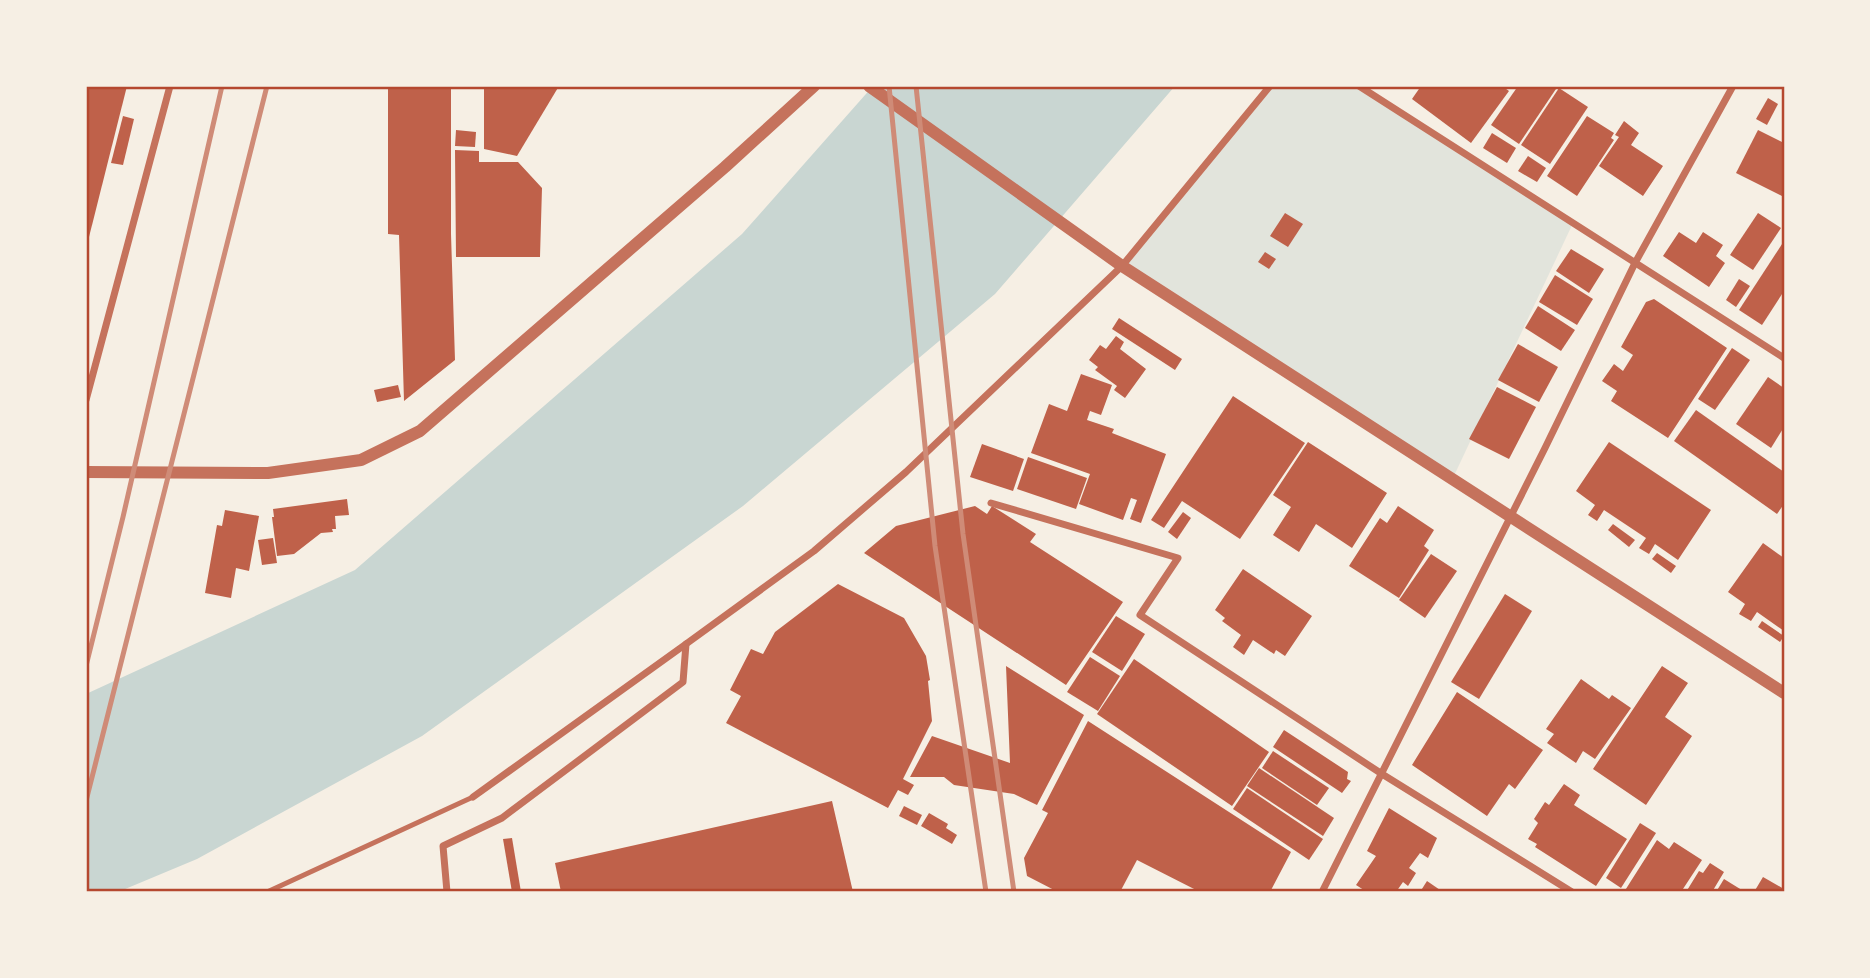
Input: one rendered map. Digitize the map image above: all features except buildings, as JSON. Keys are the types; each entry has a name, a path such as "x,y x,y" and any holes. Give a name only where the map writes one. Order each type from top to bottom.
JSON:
{"street":[{"path":"86,400 170,86"},
{"path":"86,472 268,473 361,460 420,431 725,167 814,86"},
{"path":"869,86 1122,267 1784,692"},
{"path":"472,797 814,551 906,472 1122,267 1270,86"},
{"path":"1359,86 1784,358"},
{"path":"1322,892 1635,263 1734,86"},
{"path":"991,503 1178,558 1140,615 1382,774 1572,892"},
{"path":"447,892 443,845 502,818 683,682 686,644"}],"lane":[{"path":"267,892 472,797"}],"shaded area":[{"path":"873,86 1175,86 995,294 743,506 422,736 197,859 118,892 86,892 86,694 355,570 742,234"},
{"path":"1270,86 1359,86 1573,223 1452,480 1122,266"}],"railway":[{"path":"86,666 222,86"},
{"path":"86,801 267,86"},
{"path":"889,86 935,546 986,892"},
{"path":"916,86 963,534 1014,892"}]}
